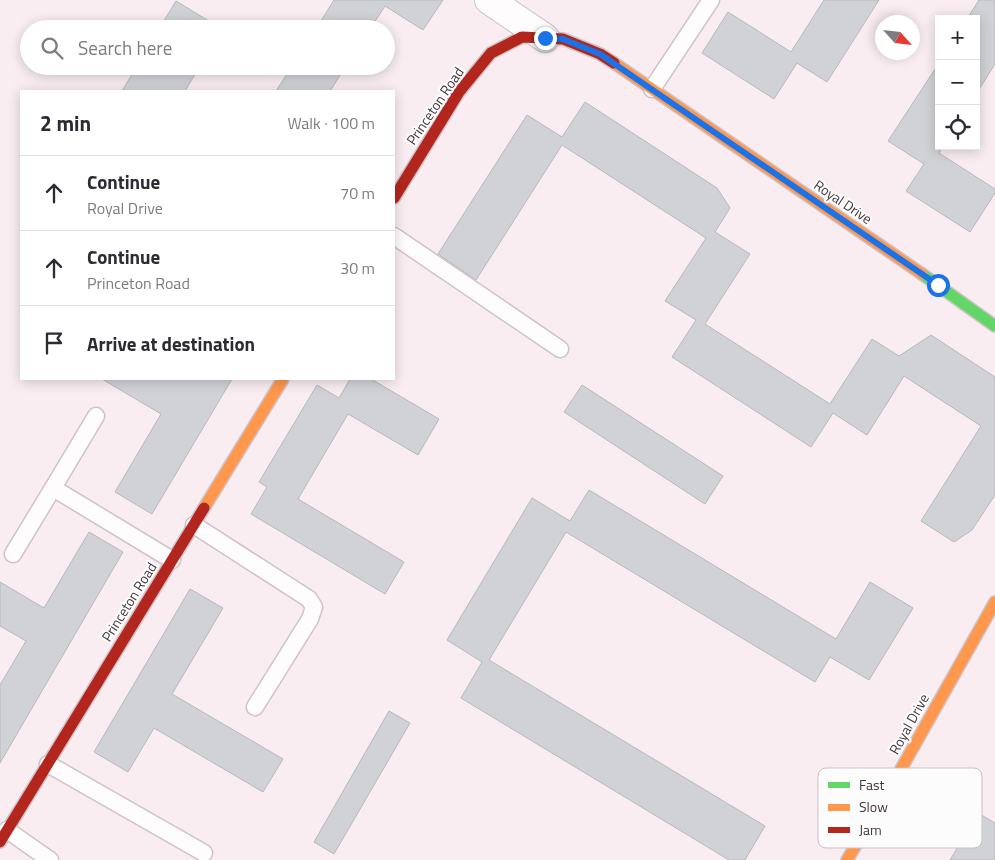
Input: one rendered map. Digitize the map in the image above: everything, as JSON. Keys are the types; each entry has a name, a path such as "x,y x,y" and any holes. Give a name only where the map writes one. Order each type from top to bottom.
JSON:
{"street":[{"path":"489,0 545,38"},
{"name":"Princeton Road","path":"395,196 459,92 491,53 522,37 563,39 600,54 674,104"},
{"name":"Royal Drive","path":"674,104 995,326"},
{"name":"Princeton Road","path":"4,836 282,380"},
{"name":"Royal Drive","path":"902,768 995,602"},
{"name":"Royal Drive","path":"847,860 854,848"}],"lane":[{"path":"652,89 711,0"},
{"path":"395,237 560,349"},
{"path":"14,554 96,416"},
{"path":"53,488 172,560"},
{"path":"194,525 309,599 314,607 310,619 255,707"},
{"path":"48,764 204,853"},
{"path":"4,836 50,860"}],"building":[{"path":"334,0 443,0 423,30 385,6 376,20 322,20"},
{"path":"824,0 879,0 827,82 797,63 774,99 702,53 728,12 791,52"},
{"path":"979,0 995,0 995,64 980,88 980,15 970,15"},
{"path":"176,1 207,20 164,20"},
{"path":"935,69 935,150 941,150 939,153 995,189 995,193 970,232 906,191 924,164 888,141"},
{"path":"132,75 195,75 186,90 123,90"},
{"path":"286,75 340,75 331,90 277,90"},
{"path":"585,102 717,188 730,208 715,232 750,254 705,324 830,404 872,339 899,356 931,335 995,377 995,495 972,530 954,542 921,521 981,426 904,376 867,435 833,413 811,447 672,357 696,320 665,301 706,238 562,145 476,280 438,254 527,115 562,137"},
{"path":"104,380 231,380 152,514 115,492 161,414"},
{"path":"349,380 373,380 439,419 418,455 348,414 298,499 404,562 385,594 251,514 267,487 259,482 317,385 339,398"},
{"path":"582,385 723,476 705,504 564,412"},
{"path":"589,490 836,639 870,582 913,608 869,680 830,657 815,682 566,532 489,660 765,826 745,860 729,860 461,698 482,662 447,640 532,498 570,521"},
{"path":"89,532 123,552 0,763 0,685 26,641 0,626 0,582 44,608"},
{"path":"190,589 223,608 172,694 283,759 263,792 154,728 128,772 94,752"},
{"path":"389,711 410,723 334,854 314,842"},
{"path":"982,815 995,823 995,860 950,860 957,848 982,848"}],"traffic: fast":[{"path":"922,274 995,326"}],"traffic: slow":[{"path":"614,63 922,274"},
{"path":"204,508 282,380"},
{"path":"902,768 995,602"},
{"path":"847,860 854,848"}],"traffic: jam":[{"path":"395,196 459,92 491,53 522,37 563,39 600,54 614,63"},
{"path":"0,842 204,508"}],"route":[{"path":"545,38 563,39 600,54 938,285"}]}
